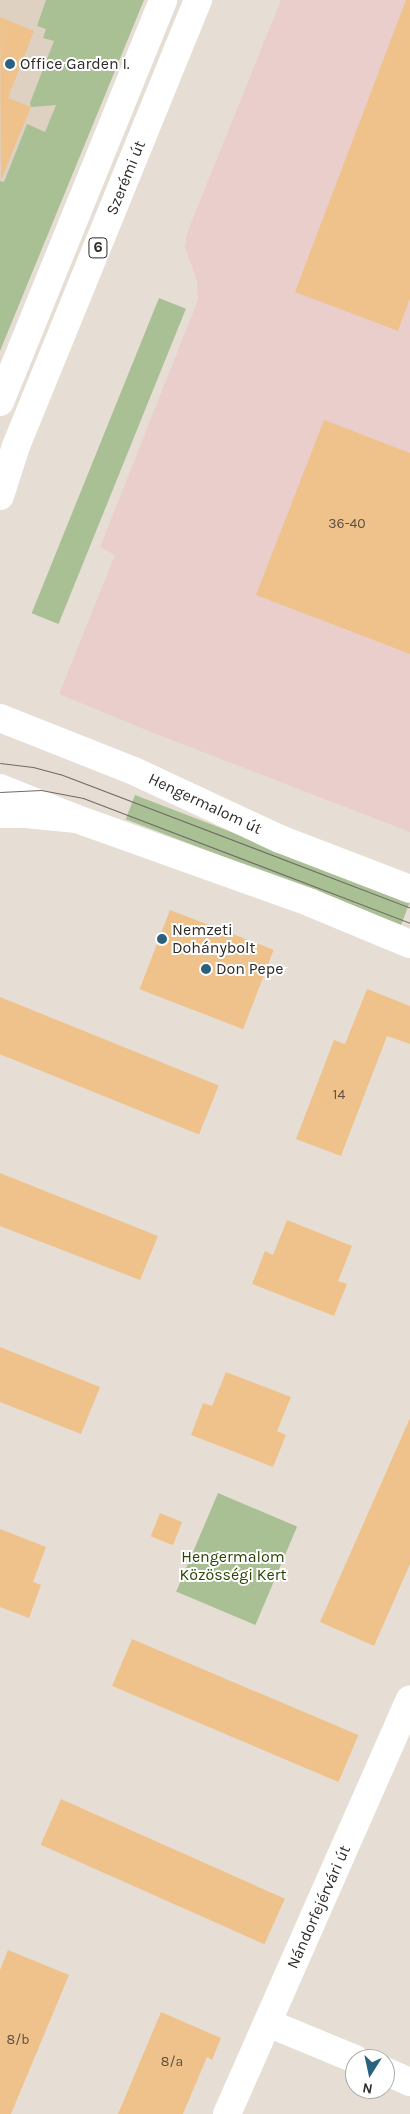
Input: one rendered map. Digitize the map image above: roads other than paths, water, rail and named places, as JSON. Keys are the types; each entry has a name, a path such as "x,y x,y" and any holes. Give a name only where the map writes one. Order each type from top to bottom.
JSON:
{"main road":[{"name":"Szerémi út","path":"0,402 163,0"},
{"name":"Szerémi út","path":"0,496 16,446 198,0"},
{"name":"Hengermalom út","path":"0,718 134,771 280,839 410,889"},
{"path":"0,788 77,819 311,903 410,944"},
{"path":"0,814 26,814 77,819"},
{"name":"Nándorfejérvári út","path":"227,2114 410,1700"},
{"path":"268,2022 345,2055"},
{"path":"395,2075 410,2082"}],"tram line":[{"path":"0,763 33,767 60,774 410,908"},
{"path":"0,792 41,790 83,798 410,923"}],"place":[{"name":"Office Garden I.","path":"10,64"},
{"name":"Nemzeti Dohánybolt","path":"162,939"},
{"name":"Don Pepe","path":"206,969"}],"park label":[{"name":"Hengermalom Közösségi Kert","path":"233,1566"}]}
